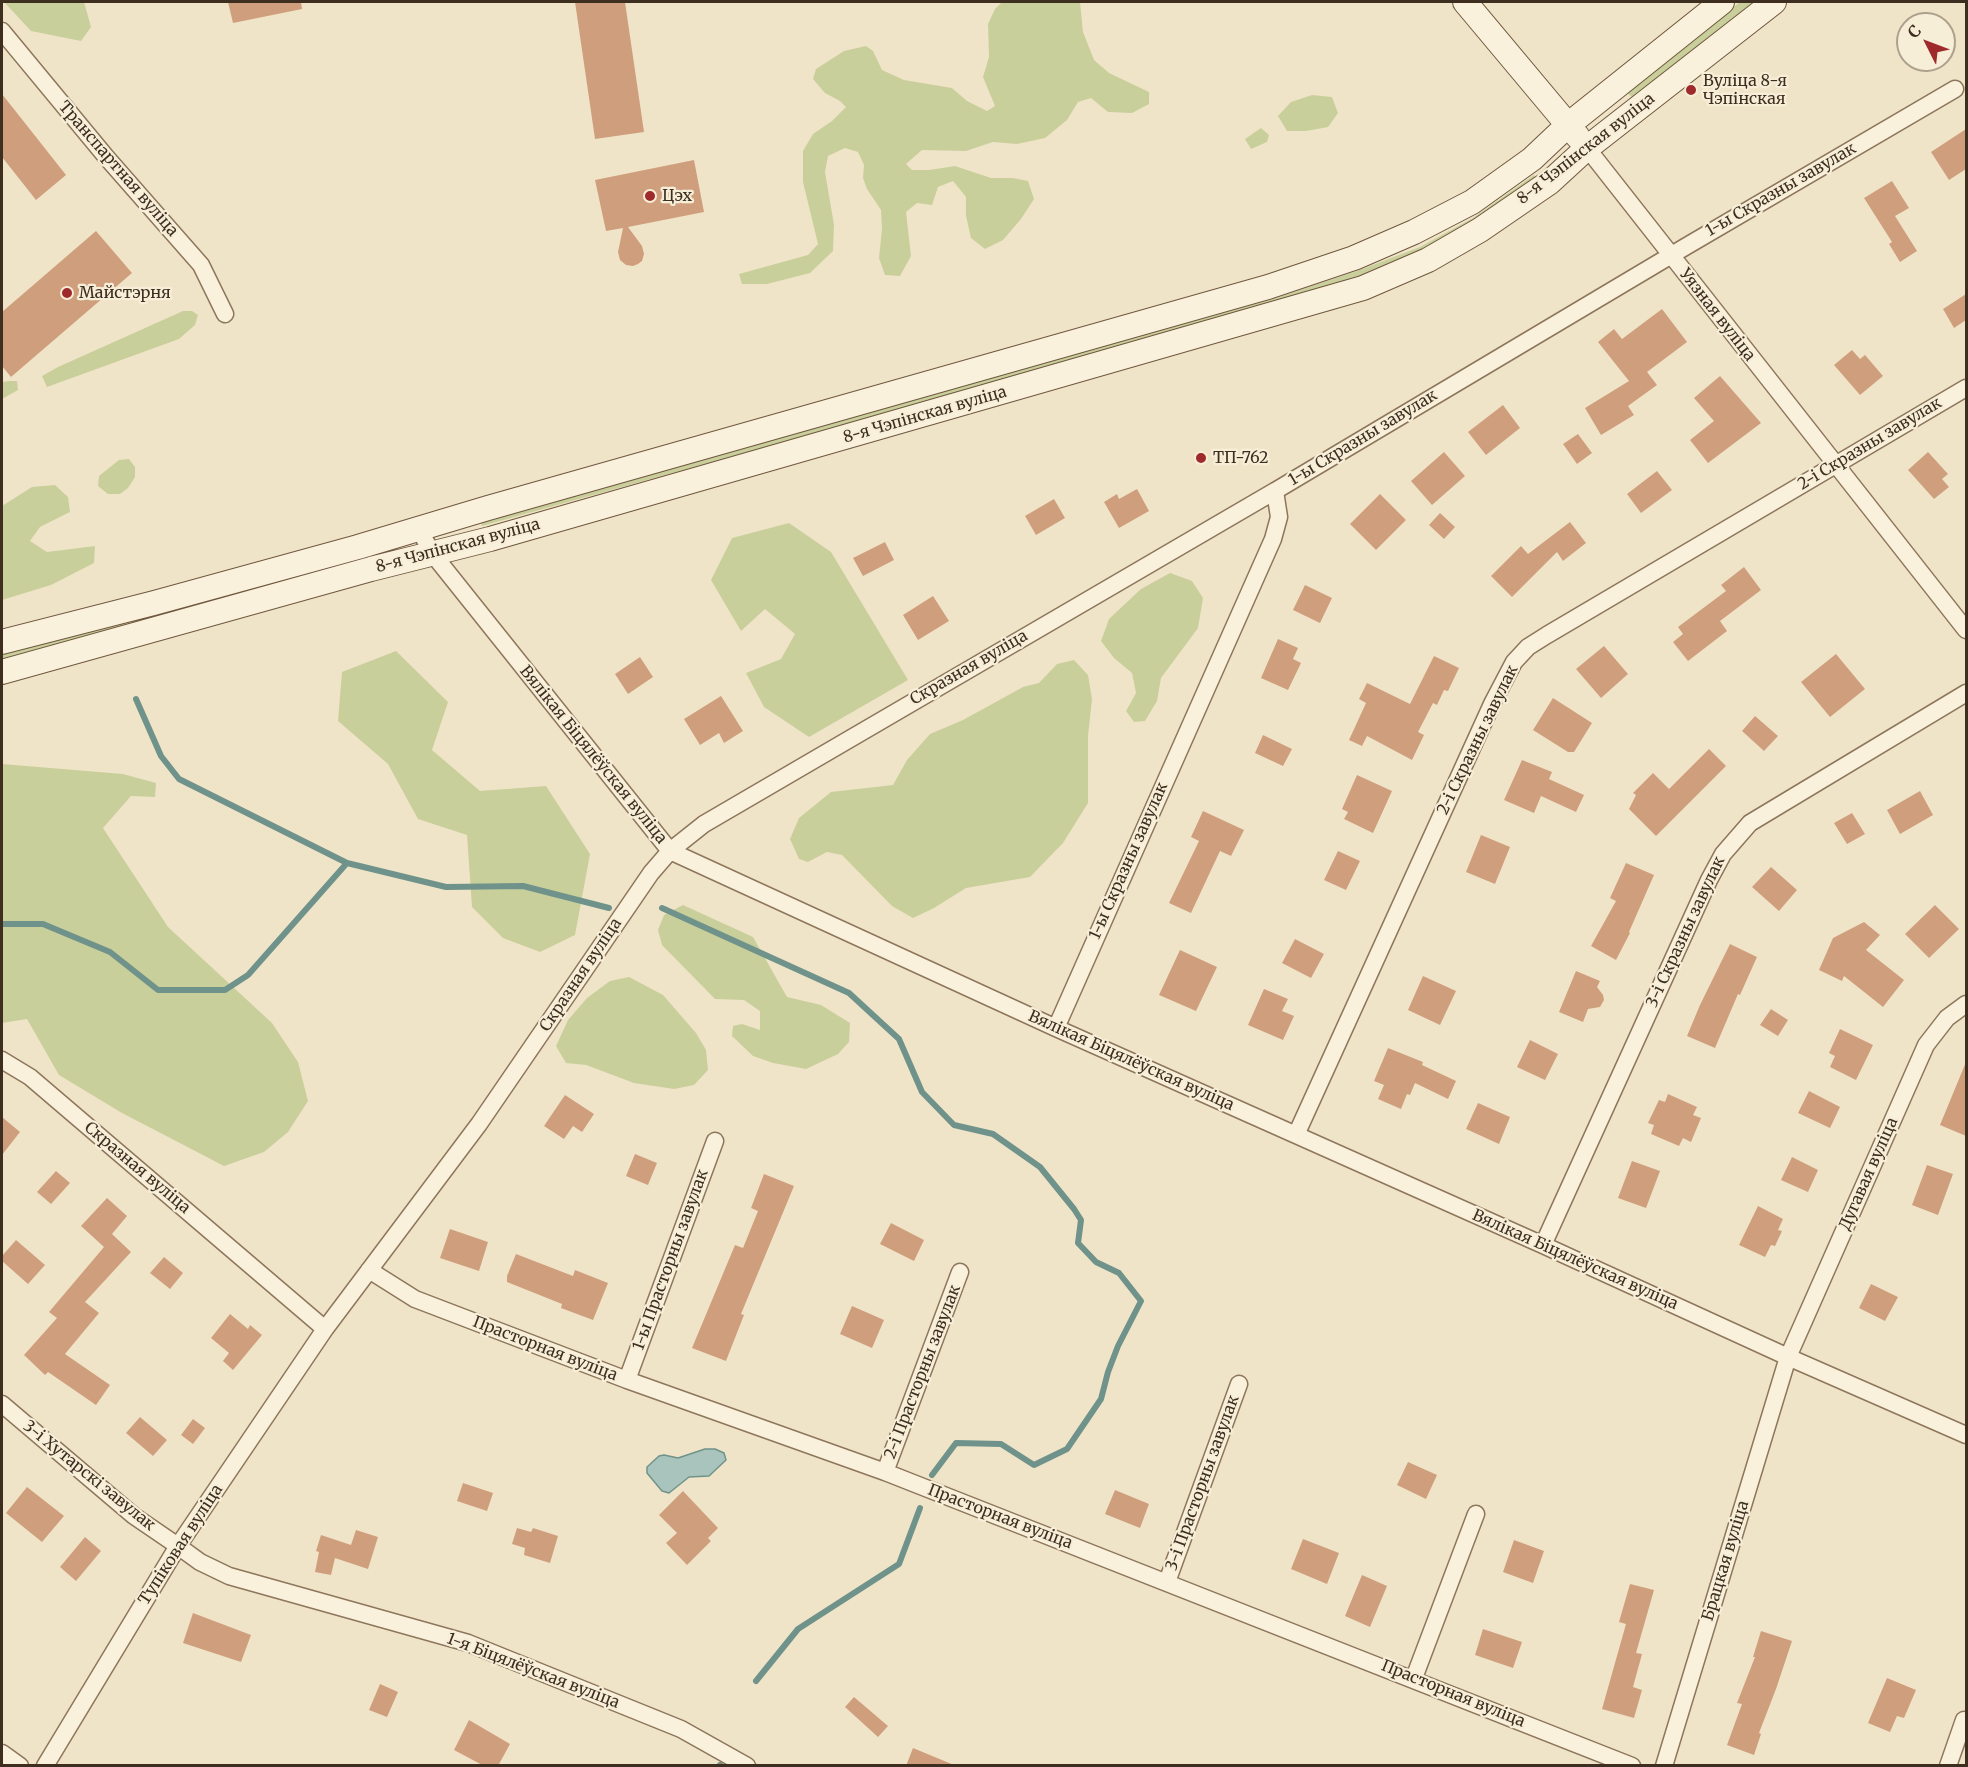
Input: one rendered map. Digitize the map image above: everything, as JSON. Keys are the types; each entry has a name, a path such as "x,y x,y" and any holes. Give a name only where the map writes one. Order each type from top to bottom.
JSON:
{"main road":[{"name":"Уязная вуліца","path":"1465,2 1587,148"},
{"name":"8-я Чэпінская вуліца","path":"2,642 154,603 419,529 1268,286 1354,258 1414,232 1472,202 1532,159 1568,126 1722,2"},
{"name":"8-я Чэпінская вуліца","path":"2,672 490,539 1363,288 1428,260 1480,230 1550,182 1587,148 1774,2"}],"street":[{"name":"Транспартная вуліца","path":"2,31 107,158 201,265 225,314"},
{"name":"1-ы Скразны завулак","path":"1056,1028 1273,539 1279,517 1275,491 1670,255 1954,89"},
{"name":"Уязная вуліца","path":"1587,148 1966,630"},
{"name":"2-і Скразны завулак","path":"1296,1135 1492,704 1514,662 1528,647 1547,635 1966,388"},
{"name":"Скразная вуліца","path":"2,1060 30,1077 325,1329 479,1124 651,873 670,851 704,824 1275,491"},
{"name":"Вялікая Біцялёўская вуліца","path":"419,529 432,553 670,851 1056,1028 1788,1357 1966,1434"},
{"name":"3-і Скразны завулак","path":"1543,1245 1708,880 1723,854 1750,823 1966,693"},
{"name":"Дугавая вуліца","path":"1788,1357 1926,1045 1947,1018 1966,1004"},
{"name":"1-ы Прасторны завулак","path":"627,1380 715,1141"},
{"name":"Прасторная вуліца","path":"369,1270 415,1299 627,1380 885,1472 1632,1766"},
{"name":"2-і Прасторны завулак","path":"885,1472 960,1272"},
{"name":"Тупіковая вуліца","path":"45,1766 178,1546 325,1329"},
{"name":"Брацкая вуліца","path":"1665,1766 1788,1357"},
{"name":"3-і Прасторны завулак","path":"1167,1582 1239,1384"},
{"name":"3-і Хутарскі завулак","path":"2,1404 134,1516 178,1546"},
{"path":"1413,1678 1476,1514"},
{"name":"1-я Біцялёўская вуліца","path":"178,1546 200,1562 229,1576 468,1642 681,1729 747,1766"},
{"path":"1948,1766 1964,1720"},
{"path":"2,1753 20,1766"}],"green space":[{"path":"4,2 84,2 91,27 81,41 31,31"},
{"path":"1002,2 1080,2 1083,32 1094,60 1109,73 1149,92 1149,104 1132,113 1108,112 1091,98 1078,102 1067,120 1045,138 1017,144 993,142 966,151 922,150 906,164 912,170 955,166 991,178 1028,181 1034,199 1003,240 985,249 971,238 966,216 966,197 953,181 938,187 932,205 917,203 906,212 911,256 900,276 885,275 879,258 881,210 867,189 863,178 864,165 858,152 845,148 828,156 825,172 834,225 833,251 810,273 767,284 742,284 739,274 808,255 818,244 803,182 803,151 813,134 832,121 846,107 825,93 813,79 816,69 844,51 866,46 873,51 882,70 904,80 952,88 967,101 987,111 995,106 983,77 989,57 988,24 995,9"},
{"path":"1740,2 1753,2 1632,97 1626,92"},
{"path":"1312,95 1332,97 1338,113 1328,127 1306,131 1287,131 1278,116 1291,102"},
{"path":"1261,128 1269,135 1267,142 1251,149 1245,139"},
{"path":"1534,175 1538,181 1423,253 1360,278 1275,305 482,526 481,521 1273,299 1357,271 1420,247 1473,218"},
{"path":"183,311 192,311 198,315 195,325 179,339 47,387 42,376 58,367"},
{"path":"17,381 18,390 2,399 2,382"},
{"path":"129,459 135,467 135,477 128,488 120,494 108,494 98,486 99,476 119,460"},
{"path":"55,485 68,497 70,512 40,527 30,541 47,552 95,546 94,563 51,585 2,600 2,506 32,487"},
{"path":"789,523 831,552 908,680 809,737 764,707 746,673 781,659 795,634 765,609 741,631 711,580 732,538"},
{"path":"350,559 353,564 2,660 2,652"},
{"path":"1170,573 1192,581 1203,598 1198,628 1161,678 1157,701 1145,721 1134,722 1126,711 1136,693 1132,673 1114,658 1101,641 1109,619 1141,589"},
{"path":"396,651 448,702 432,750 480,791 546,786 590,854 575,935 540,952 503,938 472,907 467,835 418,819 388,764 338,721 342,672"},
{"path":"1074,660 1088,675 1092,699 1088,736 1088,803 1063,843 1030,877 966,888 913,918 892,906 842,855 827,852 808,862 799,859 790,839 799,818 831,792 893,785 907,760 930,734 963,720 1023,687 1039,683 1057,664"},
{"path":"2,764 123,774 156,783 155,797 131,796 103,828 168,927 272,1023 298,1062 308,1101 288,1132 264,1152 224,1166 122,1113 59,1075 27,1019 2,1023"},
{"path":"683,905 753,937 787,997 821,1005 850,1023 849,1042 838,1054 806,1069 773,1063 753,1056 732,1036 733,1026 742,1024 760,1030 760,1011 744,1000 715,999 662,945 658,930 664,915"},
{"path":"629,977 663,995 696,1033 706,1050 708,1070 694,1085 674,1089 634,1083 586,1065 566,1063 556,1046 568,1020 587,998 610,981"}],"water":[{"path":"705,1449 715,1449 724,1453 726,1460 709,1476 689,1477 669,1493 662,1491 647,1473 647,1467 659,1456 678,1458"}],"building":[{"path":"228,2 301,2 302,9 233,23"},
{"path":"575,2 625,2 644,132 595,139"},
{"path":"2,94 66,175 36,200 2,157"},
{"path":"1966,129 1966,169 1949,180 1931,152"},
{"name":"Цэх","path":"694,160 704,212 628,227 642,246 644,254 642,261 638,264 626,265 620,260 618,252 623,228 606,231 595,180"},
{"path":"1892,181 1909,208 1895,216 1917,251 1900,262 1889,244 1892,242 1864,198"},
{"name":"Майстэрня","path":"96,231 132,273 11,377 2,366 2,312"},
{"path":"1966,294 1966,320 1954,328 1943,309"},
{"path":"1662,309 1687,342 1647,372 1657,385 1628,406 1634,415 1601,435 1585,408 1629,381 1598,342 1614,329 1622,339"},
{"path":"1852,350 1860,359 1865,355 1883,376 1860,395 1834,365"},
{"path":"1720,376 1761,423 1708,463 1690,440 1714,421 1694,398"},
{"path":"1503,405 1520,428 1486,455 1468,432"},
{"path":"1578,434 1592,453 1577,464 1563,444"},
{"path":"1444,452 1465,476 1432,505 1411,481"},
{"path":"1928,452 1948,474 1942,479 1949,487 1934,499 1908,470"},
{"path":"1657,471 1672,490 1641,513 1627,494"},
{"path":"1137,489 1149,511 1119,528 1104,502 1117,494 1119,499"},
{"path":"1380,494 1406,520 1376,550 1350,524"},
{"path":"1054,499 1065,518 1036,535 1025,516"},
{"path":"1440,513 1455,527 1444,539 1429,525"},
{"path":"1570,522 1586,543 1563,561 1557,552 1512,597 1491,576 1521,546 1528,554"},
{"path":"885,542 894,560 863,576 853,558"},
{"path":"1744,567 1761,590 1720,621 1727,631 1688,661 1673,642 1683,634 1678,627 1726,591 1721,585"},
{"path":"1305,585 1332,598 1320,623 1293,610"},
{"path":"933,596 949,621 918,640 903,615"},
{"path":"1278,639 1298,648 1293,659 1301,663 1288,690 1261,678"},
{"path":"1604,646 1628,674 1601,698 1576,669"},
{"path":"1836,654 1865,689 1830,717 1801,682"},
{"path":"1434,656 1459,668 1448,691 1444,690 1437,705 1433,703 1418,732 1424,735 1412,760 1367,736 1362,746 1349,740 1366,703 1359,699 1367,683 1410,704"},
{"path":"640,657 653,677 628,694 615,674"},
{"path":"721,696 743,731 724,743 719,733 700,745 684,719"},
{"path":"1553,698 1592,723 1574,752 1568,752 1533,730"},
{"path":"1755,716 1778,736 1764,751 1742,731"},
{"path":"1263,735 1292,749 1283,766 1255,753"},
{"path":"1709,749 1726,766 1656,836 1629,809 1636,795 1633,793 1653,773 1669,789"},
{"path":"1522,760 1552,772 1549,779 1584,795 1576,812 1541,796 1534,813 1504,800"},
{"path":"1357,775 1392,791 1373,833 1344,819 1348,812 1342,809"},
{"path":"1920,791 1933,815 1900,834 1887,810"},
{"path":"1203,811 1244,830 1231,856 1220,851 1191,913 1169,903 1199,841 1191,837"},
{"path":"1852,813 1865,834 1847,844 1834,823"},
{"path":"1481,835 1510,847 1495,884 1466,872"},
{"path":"1338,851 1360,861 1346,890 1324,880"},
{"path":"1626,863 1654,875 1616,960 1591,946 1616,901 1610,898"},
{"path":"1771,867 1797,890 1779,911 1752,887"},
{"path":"1935,905 1959,929 1929,958 1905,934"},
{"path":"1864,922 1880,935 1866,950 1904,980 1883,1007 1844,976 1842,981 1819,970 1833,938"},
{"path":"1295,939 1324,954 1311,978 1282,963"},
{"path":"1730,944 1757,957 1715,1048 1687,1036"},
{"path":"1180,950 1217,967 1196,1011 1159,995"},
{"path":"1576,971 1600,981 1597,987 1604,1000 1600,1007 1588,1009 1583,1022 1559,1012"},
{"path":"1423,976 1456,991 1440,1025 1408,1010"},
{"path":"1264,989 1288,999 1282,1011 1294,1016 1283,1040 1248,1025"},
{"path":"1771,1009 1788,1020 1778,1036 1760,1025"},
{"path":"1840,1029 1873,1045 1856,1080 1830,1067 1835,1056 1829,1053"},
{"path":"1530,1040 1558,1054 1545,1080 1517,1067"},
{"path":"1388,1048 1423,1062 1422,1065 1456,1081 1448,1099 1415,1083 1410,1095 1407,1094 1401,1109 1378,1099 1384,1085 1374,1081"},
{"path":"1966,1062 1966,1136 1940,1125"},
{"path":"1809,1091 1840,1107 1830,1128 1798,1113"},
{"path":"1668,1094 1697,1107 1693,1115 1701,1118 1691,1142 1683,1138 1679,1146 1651,1134 1654,1125 1648,1123 1659,1100 1665,1102"},
{"path":"565,1095 594,1114 582,1132 573,1126 564,1139 544,1126"},
{"path":"1478,1103 1510,1117 1499,1144 1466,1129"},
{"path":"2,1117 20,1132 2,1155"},
{"path":"635,1154 657,1163 648,1185 626,1176"},
{"path":"1792,1157 1818,1170 1808,1192 1781,1180"},
{"path":"1632,1161 1660,1171 1646,1208 1618,1198"},
{"path":"1927,1165 1953,1174 1938,1215 1912,1205"},
{"path":"56,1171 70,1183 51,1204 37,1192"},
{"path":"764,1174 794,1186 741,1314 744,1315 726,1361 692,1348 735,1245 743,1248 758,1211 751,1208"},
{"path":"107,1198 127,1216 112,1234 131,1252 85,1302 99,1313 65,1354 110,1385 96,1405 48,1372 45,1375 24,1355 57,1318 49,1312 104,1247 81,1226"},
{"path":"1758,1206 1783,1219 1778,1230 1782,1231 1775,1246 1771,1245 1765,1257 1739,1245"},
{"path":"891,1223 924,1240 914,1261 880,1244"},
{"path":"450,1229 488,1242 479,1271 440,1258"},
{"path":"16,1240 45,1265 28,1284 2,1261 2,1256"},
{"path":"516,1254 573,1276 575,1270 608,1283 593,1320 561,1308 562,1304 507,1282 507,1276"},
{"path":"164,1257 183,1273 170,1289 150,1273"},
{"path":"1871,1284 1898,1297 1885,1321 1859,1308"},
{"path":"852,1306 884,1320 872,1348 840,1334"},
{"path":"230,1314 248,1329 250,1325 262,1335 233,1370 223,1361 229,1353 211,1338"},
{"path":"140,1417 167,1440 153,1456 126,1433"},
{"path":"193,1419 205,1428 193,1444 181,1435"},
{"path":"1408,1462 1437,1475 1426,1499 1397,1485"},
{"path":"463,1483 493,1493 487,1511 457,1501"},
{"path":"27,1487 64,1516 42,1542 6,1513"},
{"path":"1115,1490 1149,1504 1140,1528 1105,1514"},
{"path":"683,1491 718,1528 708,1538 711,1541 687,1565 666,1543 677,1533 659,1515"},
{"path":"517,1528 531,1532 533,1528 558,1536 550,1563 524,1555 525,1548 512,1544"},
{"path":"356,1530 378,1537 368,1569 335,1558 331,1575 315,1572 319,1552 316,1551 321,1535 351,1545"},
{"path":"85,1537 101,1551 76,1581 60,1567"},
{"path":"1303,1539 1339,1553 1327,1584 1291,1569"},
{"path":"1514,1540 1544,1551 1533,1583 1503,1572"},
{"path":"1362,1575 1387,1586 1370,1627 1345,1616"},
{"path":"1630,1584 1654,1590 1636,1653 1642,1654 1633,1687 1642,1690 1634,1718 1602,1709 1626,1624 1619,1622"},
{"path":"193,1613 251,1635 241,1662 183,1643"},
{"path":"1483,1629 1522,1642 1513,1668 1475,1655"},
{"path":"1761,1631 1792,1641 1759,1733 1761,1734 1754,1755 1727,1745 1742,1704 1737,1703 1755,1657 1753,1657"},
{"path":"1887,1678 1916,1690 1904,1718 1897,1716 1890,1732 1868,1723"},
{"path":"380,1684 398,1692 387,1717 369,1710"},
{"path":"854,1697 888,1726 878,1737 845,1707"},
{"path":"469,1720 510,1744 498,1766 484,1766 454,1750"},
{"path":"913,1748 954,1765 954,1766 906,1766"}],"waterway":[{"path":"136,699 161,756 179,779 347,863 446,887 523,886 609,908"},
{"path":"2,924 43,924 110,952 158,990 225,990 248,975 347,863"},
{"path":"662,908 849,993 899,1039 922,1092 954,1125 993,1134 1040,1167 1081,1220 1078,1243 1096,1262 1119,1273 1141,1301 1118,1346 1101,1399 1067,1449 1034,1465 1001,1444 956,1443 932,1475"},
{"path":"756,1681 798,1629 899,1564 920,1508"}],"place":[{"name":"Вуліца 8-я Чэпінская","path":"1691,90"},
{"name":"Цэх","path":"650,196"},
{"name":"Майстэрня","path":"67,293"},
{"name":"ТП-762","path":"1201,458"}]}
